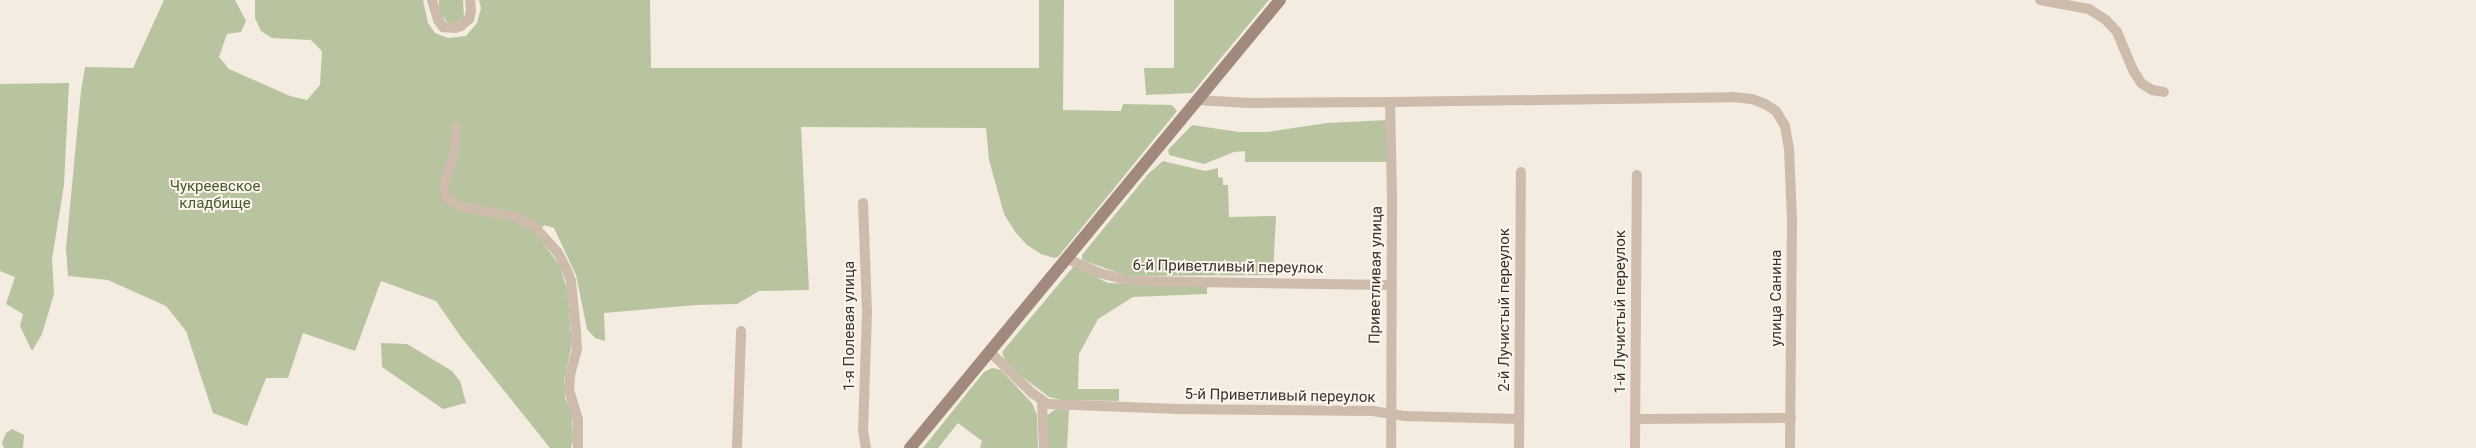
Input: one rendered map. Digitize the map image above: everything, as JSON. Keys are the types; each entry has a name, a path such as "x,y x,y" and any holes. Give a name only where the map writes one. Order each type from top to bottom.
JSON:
{"main road":[{"path":"910,448 1280,0"}],"street":[{"path":"432,0 438,20 444,26 455,28 461,26 469,19 471,11 470,0"},
{"path":"2040,0 2089,9 2106,20 2117,32 2133,70 2142,83 2152,90 2164,92"},
{"name":"улица Санина","path":"1198,100 1248,103 1733,97 1752,99 1776,111 1785,126 1790,148 1792,220 1790,448"},
{"name":"Приветливая улица","path":"1390,102 1392,198 1391,448"},
{"path":"456,126 454,154 444,186 447,198 459,206 515,217 533,225 558,253 571,281 577,349 570,376 569,390 578,420 578,448"},
{"name":"2-й Лучистый переулок","path":"1519,448 1521,172"},
{"name":"1-й Лучистый переулок","path":"1635,448 1637,176"},
{"name":"1-я Полевая улица","path":"863,203 867,311 863,430 866,448"},
{"name":"6-й Приветливый переулок","path":"1068,259 1099,273 1130,280 1391,285"},
{"path":"737,448 741,331"},
{"path":"990,352 1042,401 1044,448"},
{"name":"5-й Приветливый переулок","path":"1042,401 1048,404 1178,409 1374,411 1390,414 1519,420"},
{"path":"1636,419 1791,418"}],"green space":[{"name":"Чукреевское кладбище","path":"164,0 235,0 246,21 241,32 227,34 219,57 229,69 290,96 307,100 320,85 322,51 311,40 272,38 261,31 255,18 255,0 423,0 428,23 435,33 448,38 466,36 477,23 481,8 479,0 650,0 651,68 1039,68 1039,0 1064,0 1063,110 1121,111 1123,104 1172,105 1177,111 1058,257 1054,258 1041,254 1027,245 1016,233 1004,214 989,160 986,128 801,127 809,290 759,291 737,304 696,305 604,313 605,341 595,338 587,329 576,275 554,228 544,225 537,235 560,266 567,289 572,344 564,380 565,398 572,412 573,441 571,448 550,448 461,337 436,301 381,281 355,351 303,333 288,378 266,378 247,426 213,413 186,331 166,306 108,280 68,276 66,248 85,67 133,68"},
{"path":"439,0 463,0 464,17 456,23 449,24 439,13"},
{"path":"1174,0 1269,0 1192,93 1146,95 1144,68 1174,68"},
{"path":"69,83 64,185 52,259 54,294 42,334 32,351 20,326 23,314 6,304 15,277 0,271 0,84"},
{"path":"1388,120 1387,162 1245,162 1245,151 1234,152 1204,164 1169,155 1168,150 1192,125 1239,132 1267,132 1327,123"},
{"path":"1163,161 1205,171 1218,168 1218,177 1223,178 1223,185 1228,185 1229,217 1276,216 1273,275 1127,276 1082,260 1082,255 1149,173"},
{"path":"1074,266 1108,283 1207,286 1207,294 1133,297 1098,319 1079,354 1078,389 1119,389 1119,401 1062,400 1049,397 1020,375 1005,360 1002,352"},
{"path":"381,343 407,344 452,371 460,381 466,403 443,409 382,367"},
{"path":"992,368 1001,370 1032,403 1037,415 1038,448 980,448 982,441 958,423 938,448 923,448 984,372"},
{"path":"1056,409 1069,410 1067,448 1047,448 1046,416"},
{"path":"12,429 24,435 23,448 4,448 2,443 6,433"}]}
